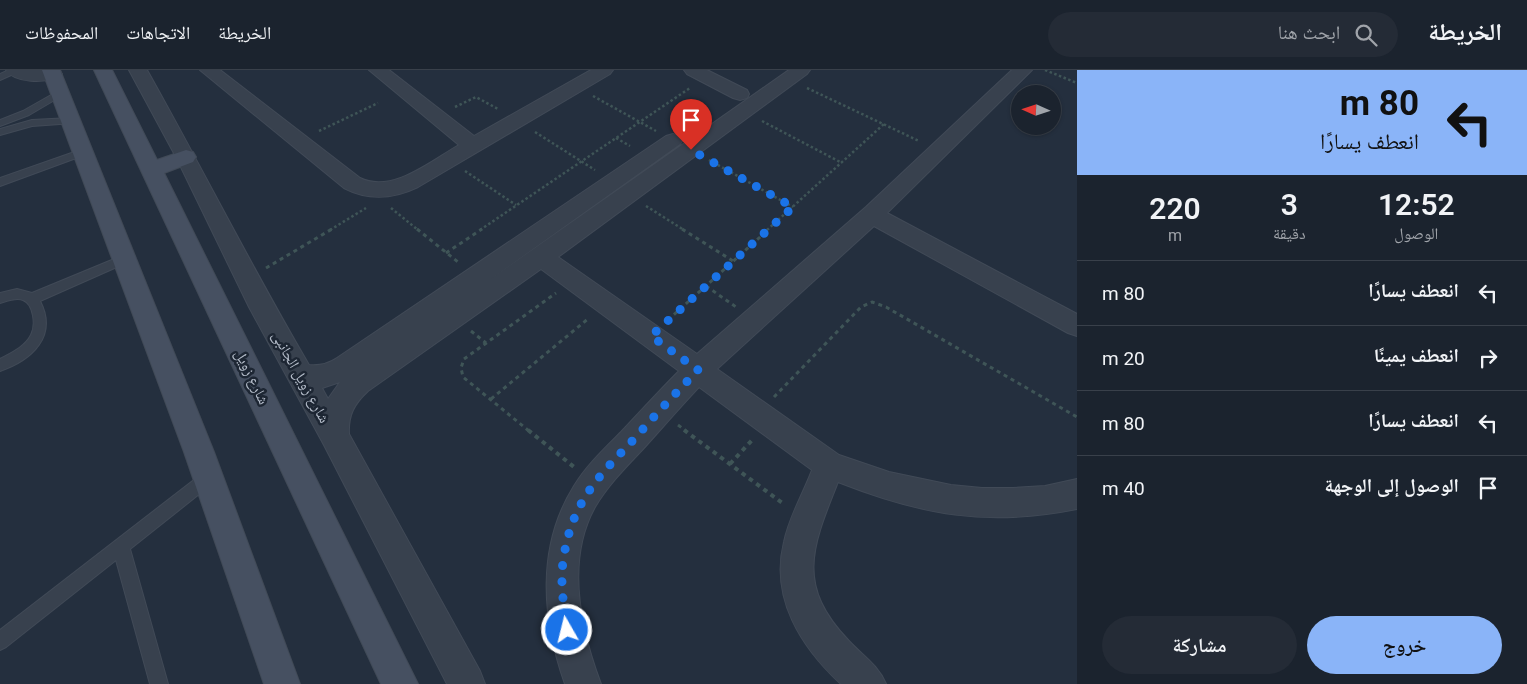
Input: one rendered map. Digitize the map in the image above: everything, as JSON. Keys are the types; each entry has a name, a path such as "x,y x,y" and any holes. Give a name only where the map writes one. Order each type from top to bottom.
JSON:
{"main road":[{"name":"شارع زويل","path":"103,70 400,684"},
{"path":"55,79 208,478 282,684"},
{"path":"152,170 186,157"}],"street":[{"name":"شارع زويل الجانبى","path":"138,70 186,157 249,278 262,307 334,436 467,684"},
{"path":"209,70 352,183 369,190 380,191 402,186 604,70"},
{"path":"378,70 473,146"},
{"path":"583,684 576,669 567,630 562,595 563,563 572,524 579,506 593,482 698,370 872,215 1023,70"},
{"path":"10,73 55,79"},
{"path":"700,73 742,103"},
{"path":"299,375 318,378 338,372 475,276 655,164 788,73"},
{"path":"334,436 336,413 341,402 358,383 628,195 655,164"},
{"path":"872,215 1077,326"},
{"path":"541,257 829,465 873,482 919,495 965,503 1010,505 1052,501 1077,494"},
{"path":"829,465 800,539 796,577 802,604 816,632 837,657 868,684"}],"lane":[{"path":"0,123 26,113 55,79"},
{"path":"0,132 32,123 71,121"},
{"path":"0,182 83,152"},
{"path":"31,299 124,259"},
{"path":"0,298 18,294 26,295 31,299 41,320 41,328 37,337 20,355 0,365"},
{"path":"0,641 208,478"},
{"path":"121,547 159,684"}],"path":[{"path":"1045,70 1077,83"},
{"path":"446,253 639,122 700,73"},
{"path":"788,73 884,124 940,150"},
{"path":"575,86 793,207"},
{"path":"298,141 378,103"},
{"path":"742,103 842,162"},
{"path":"651,336 884,124"},
{"path":"448,160 516,205"},
{"path":"380,191 388,206 475,276"},
{"path":"249,278 361,212 373,202 380,191"},
{"path":"628,195 733,261"},
{"path":"573,281 464,359 460,371 463,377 593,482"},
{"path":"706,286 754,320"},
{"path":"730,464 763,418 861,307 872,302 886,307 1077,417"},
{"path":"491,399 606,304"},
{"path":"660,411 807,523"}],"route":[{"path":"567,630 562,595 563,563 569,533 579,506 593,482 698,370 651,336 793,207 691,150"}]}
